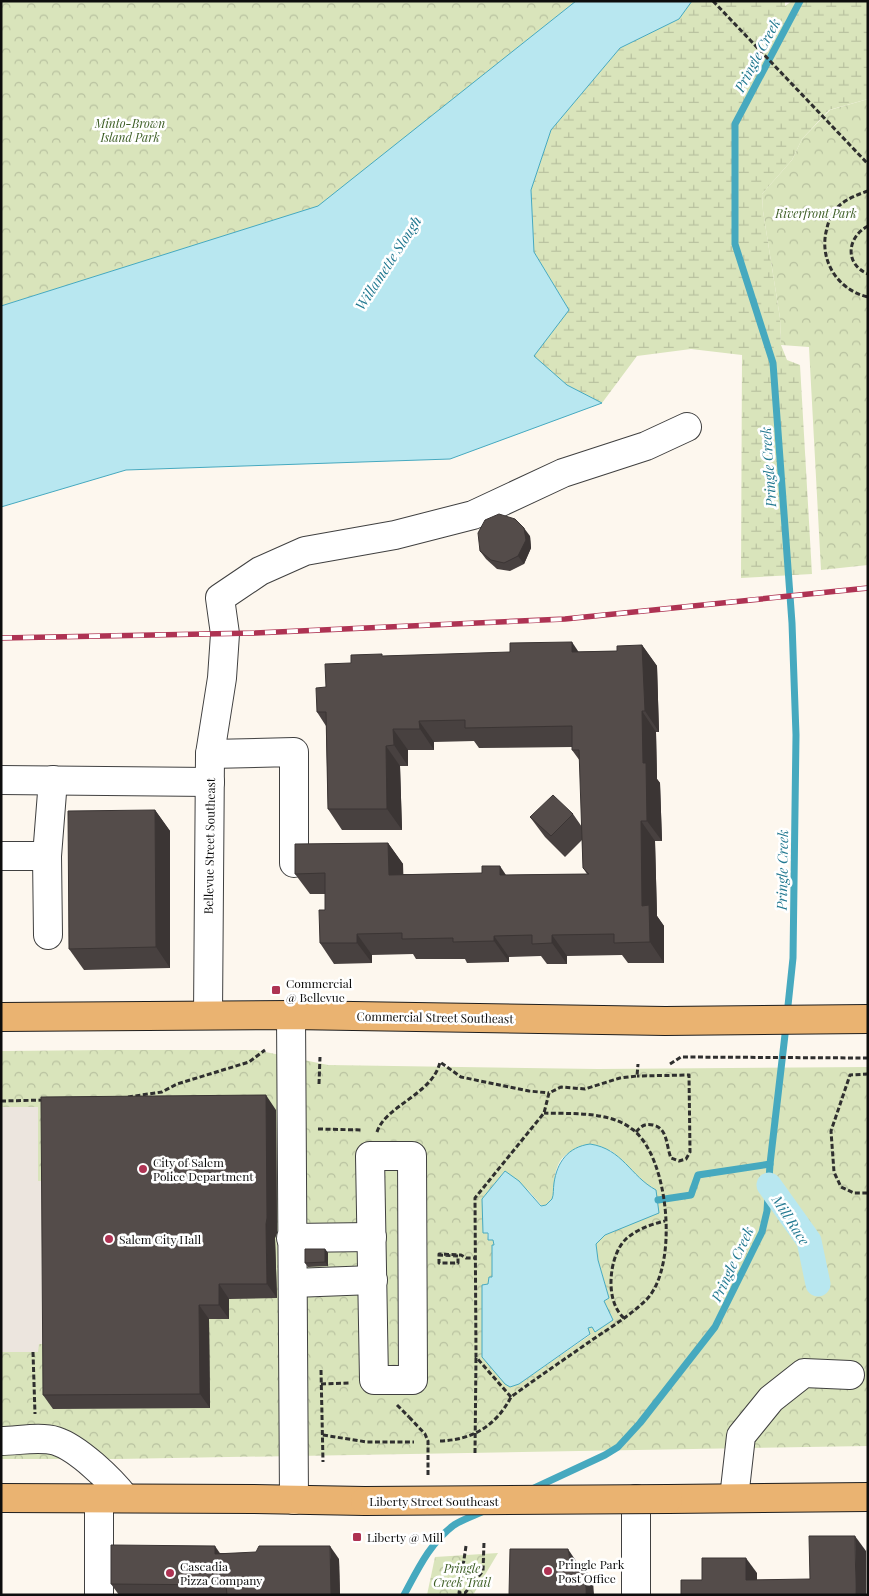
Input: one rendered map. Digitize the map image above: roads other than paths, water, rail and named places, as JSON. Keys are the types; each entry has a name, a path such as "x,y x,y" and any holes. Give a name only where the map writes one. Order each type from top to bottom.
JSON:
{"main road":[{"name":"Commercial Street Southeast","path":"1,1017 291,1015 665,1021 868,1019"},
{"name":"Liberty Street Southeast","path":"1,1498 428,1501 868,1497"}],"street":[{"name":"Bellevue Street Southeast","path":"208,1015 210,754 222,678 225,634 220,598 260,571 305,551 395,535 473,515 564,473 646,446 687,427"},
{"path":"210,754 294,752 294,863"},
{"path":"1,780 210,782"},
{"path":"48,935 47,856 53,780"},
{"path":"1,856 47,856"},
{"path":"291,1015 294,1500"},
{"path":"370,1156 412,1156 412,1380 374,1380 373,1280 370,1156"},
{"path":"291,1238 372,1237"},
{"path":"293,1283 373,1280"},
{"path":"734,1498 741,1436 771,1399 804,1373 850,1375"},
{"path":"1,1441 57,1441 70,1448 106,1475 112,1498 99,1595"},
{"path":"636,1499 636,1595"}],"water":[{"name":"Willamette Slough","path":"576,1 692,1 679,19 620,48 551,130 531,190 534,252 569,310 534,356 567,385 602,403 450,459 126,470 1,507 1,306 318,206"},
{"path":"590,1144 611,1151 639,1178 656,1190 659,1213 605,1235 596,1244 598,1260 609,1298 604,1301 613,1320 595,1332 592,1327 588,1328 590,1334 519,1384 510,1387 505,1384 482,1357 482,1285 488,1284 489,1277 492,1277 492,1245 494,1245 493,1240 488,1240 488,1233 483,1233 482,1199 505,1171 519,1181 541,1206 546,1205 552,1199 556,1175 561,1162 576,1148"}],"waterway":[{"name":"Pringle Creek","path":"787,1015 793,958 796,735 792,623 773,363 735,244 735,124 800,1"},
{"name":"Pringle Creek","path":"530,1490 618,1447 640,1423 715,1327 762,1232 767,1211 770,1164 786,1026"},
{"path":"658,1200 691,1195 698,1175 770,1164"},
{"name":"Mill Race","path":"769,1185 809,1241 818,1284"},
{"name":"Pringle Creek","path":"404,1595 425,1557 438,1540 454,1525 486,1510"}],"railway":[{"path":"1,638 255,633 565,619 868,588"}],"place":[{"name":"Commercial @ Bellevue","path":"276,990"},
{"name":"City of Salem Police Department","path":"143,1169"},
{"name":"Salem City Hall","path":"109,1239"},
{"name":"Liberty @ Mill","path":"357,1537"},
{"name":"Pringle Park Post Office","path":"548,1571"},
{"name":"Cascadia Pizza Company","path":"170,1573"}],"park label":[{"name":"Minto-Brown Island Park","path":"130,130"},
{"name":"Riverfront Park","path":"816,213"},
{"name":"Pringle Creek Trail","path":"462,1575"}]}
